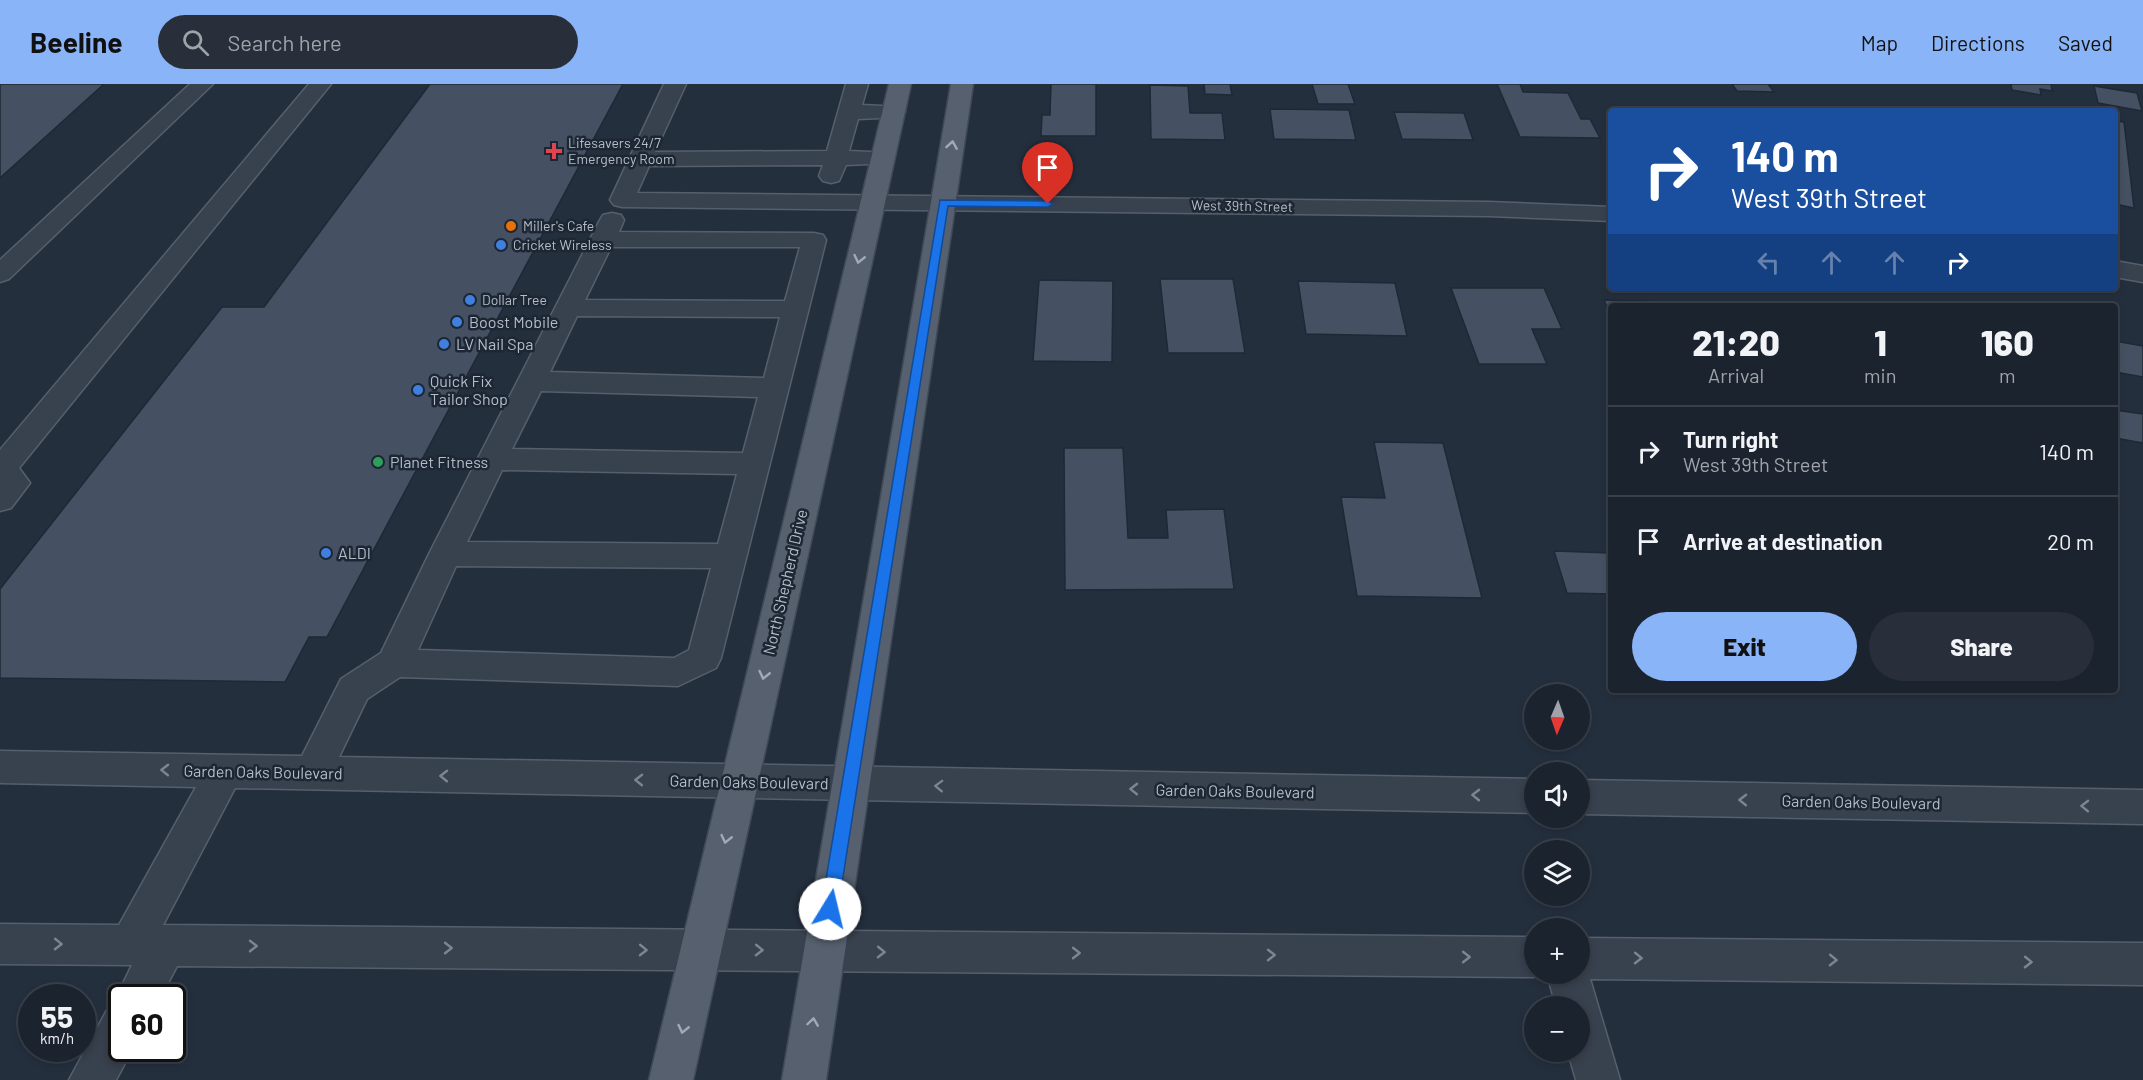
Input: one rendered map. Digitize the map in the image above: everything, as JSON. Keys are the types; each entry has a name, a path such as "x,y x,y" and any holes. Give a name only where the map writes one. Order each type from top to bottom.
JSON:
{"main road":[{"name":"North Shepherd Drive","path":"671,1080 900,84"},
{"path":"804,1080 962,84"}],"street":[{"path":"0,274 202,84"},
{"path":"0,500 15,483 2,468 320,84"},
{"path":"312,774 354,689 394,663 445,554 622,200 675,84"},
{"path":"825,201 857,84"},
{"path":"849,111 894,112"},
{"path":"641,159 882,158"},
{"name":"West 39th Street","path":"622,200 1489,209 1608,214"},
{"path":"394,663 678,672 704,658 814,240 603,238"},
{"path":"2118,270 2143,274"},
{"path":"568,308 795,309"},
{"path":"532,381 775,388"},
{"path":"493,459 755,464"},
{"path":"445,554 730,556"},
{"name":"Garden Oaks Boulevard","path":"0,767 850,785 1524,796"},
{"path":"140,984 148,945 225,771"},
{"name":"Garden Oaks Boulevard","path":"1590,797 2143,807"},
{"path":"0,944 1524,957"},
{"path":"1590,958 2143,964"},
{"path":"91,1080 108,1050"},
{"path":"1590,1051 1598,1080"}],"building":[{"path":"0,84 104,84 0,178"},
{"path":"430,84 623,84 327,637 309,637 285,682 0,678 0,589 222,307 264,307"},
{"path":"1051,84 1096,84 1096,136 1041,136 1042,115 1050,115"},
{"path":"1204,84 1230,84 1232,95 1205,94"},
{"path":"1312,84 1348,84 1355,104 1318,104"},
{"path":"1497,84 1520,84 1523,92 1568,93 1581,119 1590,119 1600,138 1520,137"},
{"path":"1732,84 1768,84 1774,92 1737,91"},
{"path":"2011,84 2051,84 2052,91 2040,89 2041,95 2012,90"},
{"path":"1150,85 1188,86 1190,113 1222,113 1225,140 1151,139"},
{"path":"2094,86 2137,93 2142,111 2098,103"},
{"path":"1641,107 1717,108 1642,108"},
{"path":"1270,109 1349,110 1356,140 1274,139"},
{"path":"1394,112 1464,113 1473,140 1402,139"},
{"path":"2118,121 2124,122 2134,208 2118,205"},
{"path":"1160,279 1233,279 1245,353 1168,353"},
{"path":"1039,280 1113,281 1112,362 1033,361"},
{"path":"1298,281 1395,283 1407,336 1306,334"},
{"path":"1451,288 1544,288 1562,329 1532,329 1547,364 1479,364"},
{"path":"1604,300 1700,303 1608,303 1608,310"},
{"path":"2118,342 2143,346 2143,377 2118,373"},
{"path":"2118,410 2143,414 2143,443 2118,439"},
{"path":"1374,442 1443,443 1482,598 1357,596 1341,497 1385,498"},
{"path":"1064,448 1123,448 1128,538 1168,538 1166,510 1224,509 1234,589 1065,590"},
{"path":"1554,551 1608,553 1608,594 1567,593"}],"place":[{"name":"Lifesavers 24/7 Emergency Room","path":"554,151"},
{"name":"Miller's Cafe","path":"511,226"},
{"name":"Cricket Wireless","path":"501,245"},
{"name":"Dollar Tree","path":"470,300"},
{"name":"Boost Mobile","path":"457,322"},
{"name":"LV Nail Spa","path":"444,344"},
{"name":"Quick Fix Tailor Shop","path":"418,390"},
{"name":"Planet Fitness","path":"378,462"},
{"name":"ALDI","path":"326,553"}],"route":[{"path":"830,909 943,202 1048,204"}]}
